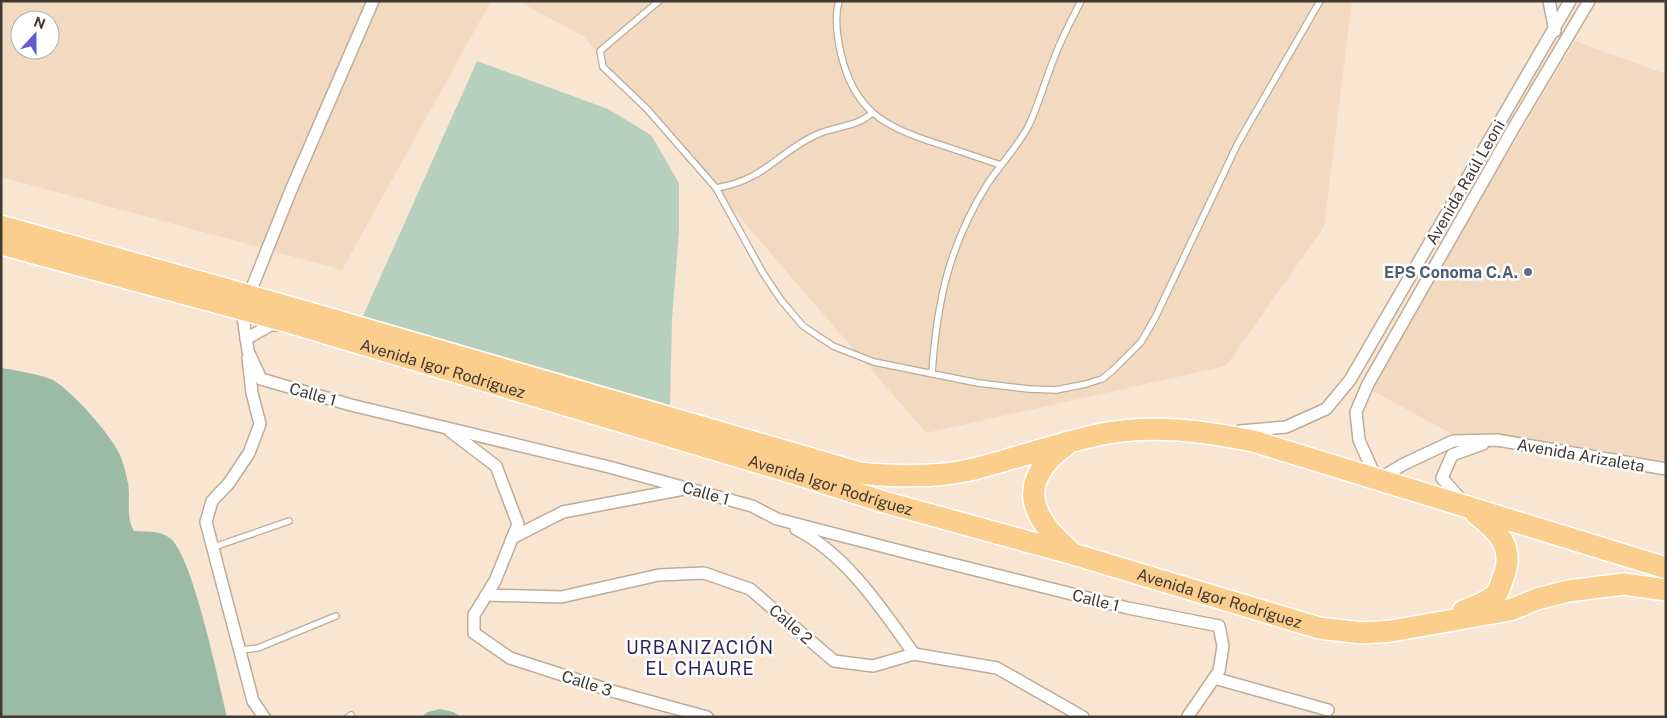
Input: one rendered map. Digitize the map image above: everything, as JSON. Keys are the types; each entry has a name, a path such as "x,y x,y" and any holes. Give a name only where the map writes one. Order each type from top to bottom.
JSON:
{"highway":[{"name":"Avenida Igor Rodríguez","path":"1,226 246,303 301,326 884,502 1073,554 1319,628 1362,633 1408,629 1510,610 1537,598 1568,591 1624,584 1666,590"},
{"name":"Avenida Igor Rodríguez","path":"1,244 246,303 860,473 895,477 952,473 1104,434 1143,429 1207,433 1253,441 1666,568"},
{"path":"1071,442 1049,458 1038,472 1033,490 1040,518 1050,534 1073,554"},
{"path":"1408,629 1481,604 1497,593 1507,569 1504,542 1496,529 1469,508"}],"street":[{"path":"246,303 291,190 373,1"},
{"path":"1549,1 1553,29 1565,41"},
{"name":"Avenida Raúl Leoni","path":"1207,433 1286,428 1326,409 1332,402 1350,380 1570,1"},
{"name":"Avenida Raúl Leoni","path":"1377,480 1359,440 1356,412 1368,384 1589,1"},
{"name":"Calle 1","path":"246,303 248,351 261,379 351,405 609,467 752,506 777,519 1128,608 1219,626 1224,646 1218,671 1214,678"},
{"path":"246,339 272,325 301,326"},
{"path":"248,351 252,393 260,424 249,453 230,483 212,501 207,511 206,522 253,701 264,717"},
{"path":"447,428 496,466 518,524 495,580 486,595"},
{"path":"1469,508 1442,478 1445,468 1452,455 1497,440"},
{"name":"Avenida Arizaleta","path":"1377,480 1404,464 1453,441 1497,440 1666,469"},
{"path":"512,538 563,512 688,489"},
{"path":"777,519 815,538 874,596 914,654"},
{"name":"Calle 2","path":"486,595 560,597 659,575 704,573 750,589 834,661 873,666 914,654 997,668 1083,717"},
{"name":"Calle 3","path":"486,595 474,615 474,633 510,658 612,691 707,717"},
{"path":"1188,717 1214,678 1328,710"}],"lane":[{"path":"660,1 600,51 601,62 607,71 647,109 716,188 771,287 803,326 833,346 860,357 978,383 1056,390 1102,379 1122,362 1148,330 1238,143 1320,1"},
{"path":"839,1 837,27 843,62 856,95 872,112 906,134 1001,165"},
{"path":"932,373 936,320 952,253 977,202 1001,165 1019,142 1035,113 1054,56 1081,1"},
{"path":"716,188 736,184 756,176 808,139 858,122 872,112"},
{"path":"214,547 289,520"},
{"path":"241,650 258,648 336,616"}],"shaded area":[{"path":"1,1 491,1 342,270 1,177"},
{"path":"518,1 1352,1 1324,227 1226,366 926,433 583,36"},
{"path":"1575,41 1666,74 1666,467 1458,437 1367,388"}],"green space":[{"path":"477,61 608,109 651,135 679,183 679,232 672,319 670,405 363,316"},
{"path":"1,368 53,380 80,403 99,424 114,445 122,460 127,479 130,519 134,531 158,533 167,536 179,551 188,570 212,651 227,717 1,717"},
{"path":"440,709 453,712 461,717 421,717 428,712"}],"place":[{"name":"EPS Conoma C.A.","path":"1528,272"}],"district":[{"name":"URBANIZACIÓN EL CHAURE","path":"700,658"}]}
